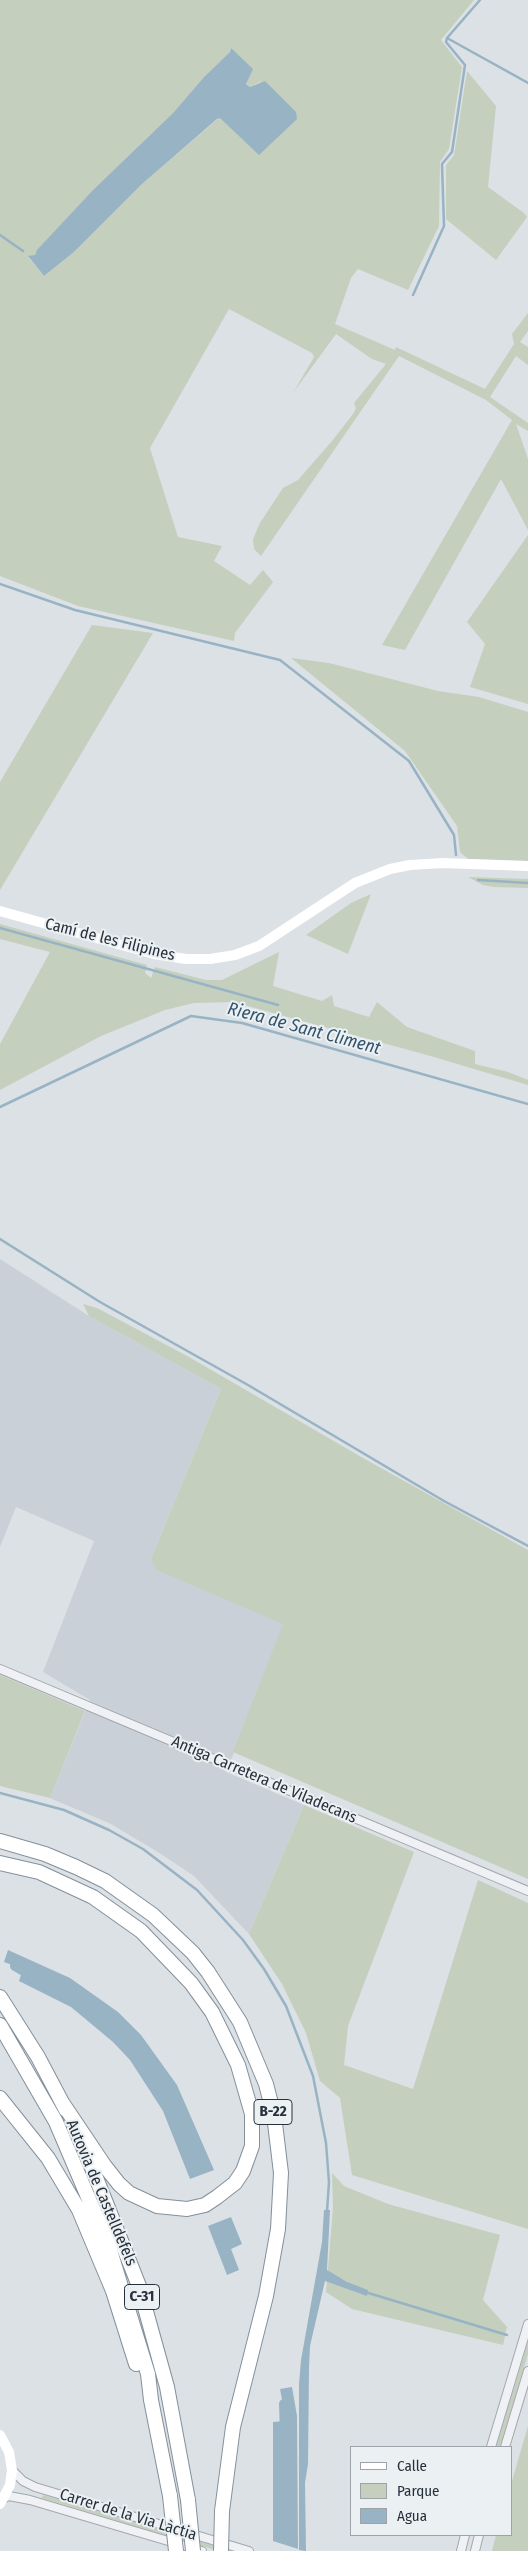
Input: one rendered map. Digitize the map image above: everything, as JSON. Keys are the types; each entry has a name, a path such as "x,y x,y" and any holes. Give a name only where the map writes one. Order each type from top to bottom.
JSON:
{"highway":[{"name":"B-22","path":"0,1842 45,1854 76,1867 104,1881 160,1921 193,1953 225,1997 240,2022 266,2084 274,2115 281,2173 278,2229 266,2296 232,2427 222,2512 221,2551"},
{"path":"0,1862 39,1872 93,1897 141,1931 185,1976 212,2012 238,2064 252,2114 252,2146 243,2171 235,2182 217,2198 205,2205 187,2209 157,2206 129,2193 119,2184 63,2104"},
{"name":"Autovia de Castelldefels","path":"0,1997 38,2057 63,2104 102,2189 139,2286 167,2386 188,2500 193,2551"},
{"name":"Autovia de Castelldefels","path":"0,2025 56,2122 91,2199 108,2244 139,2339 148,2374 151,2400 170,2496 176,2551"},
{"path":"0,2098 48,2158 79,2210 113,2291 140,2376 151,2400"}],"main road":[{"name":"Camí de les Filipines","path":"0,911 154,954 186,959 210,959 235,954 259,946 356,883 390,869 410,865 442,863 528,866"},
{"path":"0,2435 9,2452 12,2470 10,2485 2,2501"}],"street":[{"name":"Antiga Carretera de Viladecans","path":"0,1669 528,1890"},
{"path":"491,2446 528,2324"},
{"path":"505,2446 528,2371"},
{"name":"Carrer de la Via Làctia","path":"12,2470 23,2482 35,2487 250,2551"},
{"name":"Carrer de la Via Làctia","path":"2,2501 10,2496 30,2500 202,2551"},
{"path":"460,2551 465,2536"},
{"path":"474,2551 479,2536"}],"shaded area":[{"path":"0,1259 89,1316 221,1389 151,1559 290,1619 226,1772 304,1805 249,1934 194,1876 111,1824 50,1798 90,1700 43,1672 94,1541 16,1507 0,1547"}],"green space":[{"path":"0,0 474,0 441,40 462,67 449,149 440,162 439,226 408,290 358,269 351,278 335,324 395,350 396,347 485,389 514,344 512,334 528,313 528,331 520,342 528,347 528,365 516,356 490,397 528,423 528,431 516,424 528,459 528,530 501,479 405,650 382,645 512,420 486,400 399,356 261,556 254,549 253,539 260,523 283,488 298,480 332,441 353,414 356,408 354,403 386,364 372,359 336,334 293,393 314,357 312,353 229,309 150,448 178,537 222,546 214,561 250,585 263,570 273,582 235,633 234,641 78,606 0,576","holes":["231,48 246,83 250,87 262,81 142,184 74,252 44,276 28,257 35,255 93,190 173,113 204,77 230,52"]},
{"path":"467,71 496,106 488,187 527,217 496,260 446,219 446,165 454,155"},
{"path":"528,535 528,704 470,687 485,644 467,622"},
{"path":"92,625 153,633 0,890 0,782"},
{"path":"291,658 329,663 438,691 479,697 528,712 528,861 468,859 460,852 457,826 405,751"},
{"path":"468,877 528,879 528,888 483,885"},
{"path":"371,894 348,954 306,935 351,903"},
{"path":"0,924 147,965 145,973 151,978 155,967 206,980 222,980 279,952 273,986 322,1001 332,995 334,1006 369,1017 377,1002 407,1027 475,1051 475,1064 508,1072 528,1080 528,1085 427,1055 233,1002 194,1003 165,1010 101,1036 0,1090 0,1044 50,952 0,939"},
{"path":"83,1304 97,1308 189,1357 363,1458 528,1550 528,1879 233,1752 283,1624 157,1570 151,1559 221,1389 89,1316"},
{"path":"0,1675 85,1711 50,1798 0,1786"},
{"path":"304,1805 414,1852 348,2026 344,2065 413,2089 478,1880 528,1903 528,2229 352,2175 340,2098 320,2081 306,2033 282,1984 249,1934"},
{"path":"332,2173 344,2186 388,2204 500,2235 483,2300 507,2327 503,2345 352,2309 326,2292 333,2208"},
{"path":"528,2341 528,2354 500,2446 496,2446"},
{"path":"528,2426 528,2551 492,2551 496,2536 513,2536 513,2478"},
{"path":"43,2495 232,2551 219,2551 42,2498"}],"water":[{"path":"231,48 253,69 246,84 250,87 265,81 296,112 297,119 259,155 220,118 217,119 142,184 74,252 44,276 28,256 35,255 37,250 93,190 173,113 204,77 230,52"},
{"path":"8,1950 70,1978 118,2012 141,2035 177,2085 214,2170 190,2179 163,2111 130,2060 113,2042 71,2007 19,1981 23,1969 4,1962"},
{"path":"324,2210 330,2210 327,2270 347,2282 368,2290 367,2296 325,2281 310,2346 308,2464 305,2483 306,2551 299,2550 299,2384 301,2360 322,2242"},
{"path":"231,2217 242,2244 231,2249 239,2270 227,2275 208,2226"},
{"path":"292,2387 297,2416 298,2549 273,2541 273,2422 286,2421 280,2389"}],"waterway":[{"path":"447,38 480,0"},
{"path":"447,38 528,83"},
{"path":"413,295 444,226 442,164 452,152 465,65 446,42 447,38"},
{"path":"0,235 23,251"},
{"path":"0,584 75,610 280,660 409,761 454,835 456,855"},
{"path":"478,880 528,883"},
{"path":"0,928 278,1005"},
{"name":"Riera de Sant Climent","path":"0,1107 191,1016 242,1023 528,1104"},
{"path":"0,1239 100,1302 248,1385 444,1501 528,1546"},
{"path":"0,1793 64,1810 109,1830 143,1849 197,1890 243,1940 264,1969 286,2006 313,2076 326,2143 329,2182 327,2211"},
{"path":"15,1966 32,1976"},
{"path":"365,2292 507,2335"},
{"path":"284,2404 285,2434"}]}
